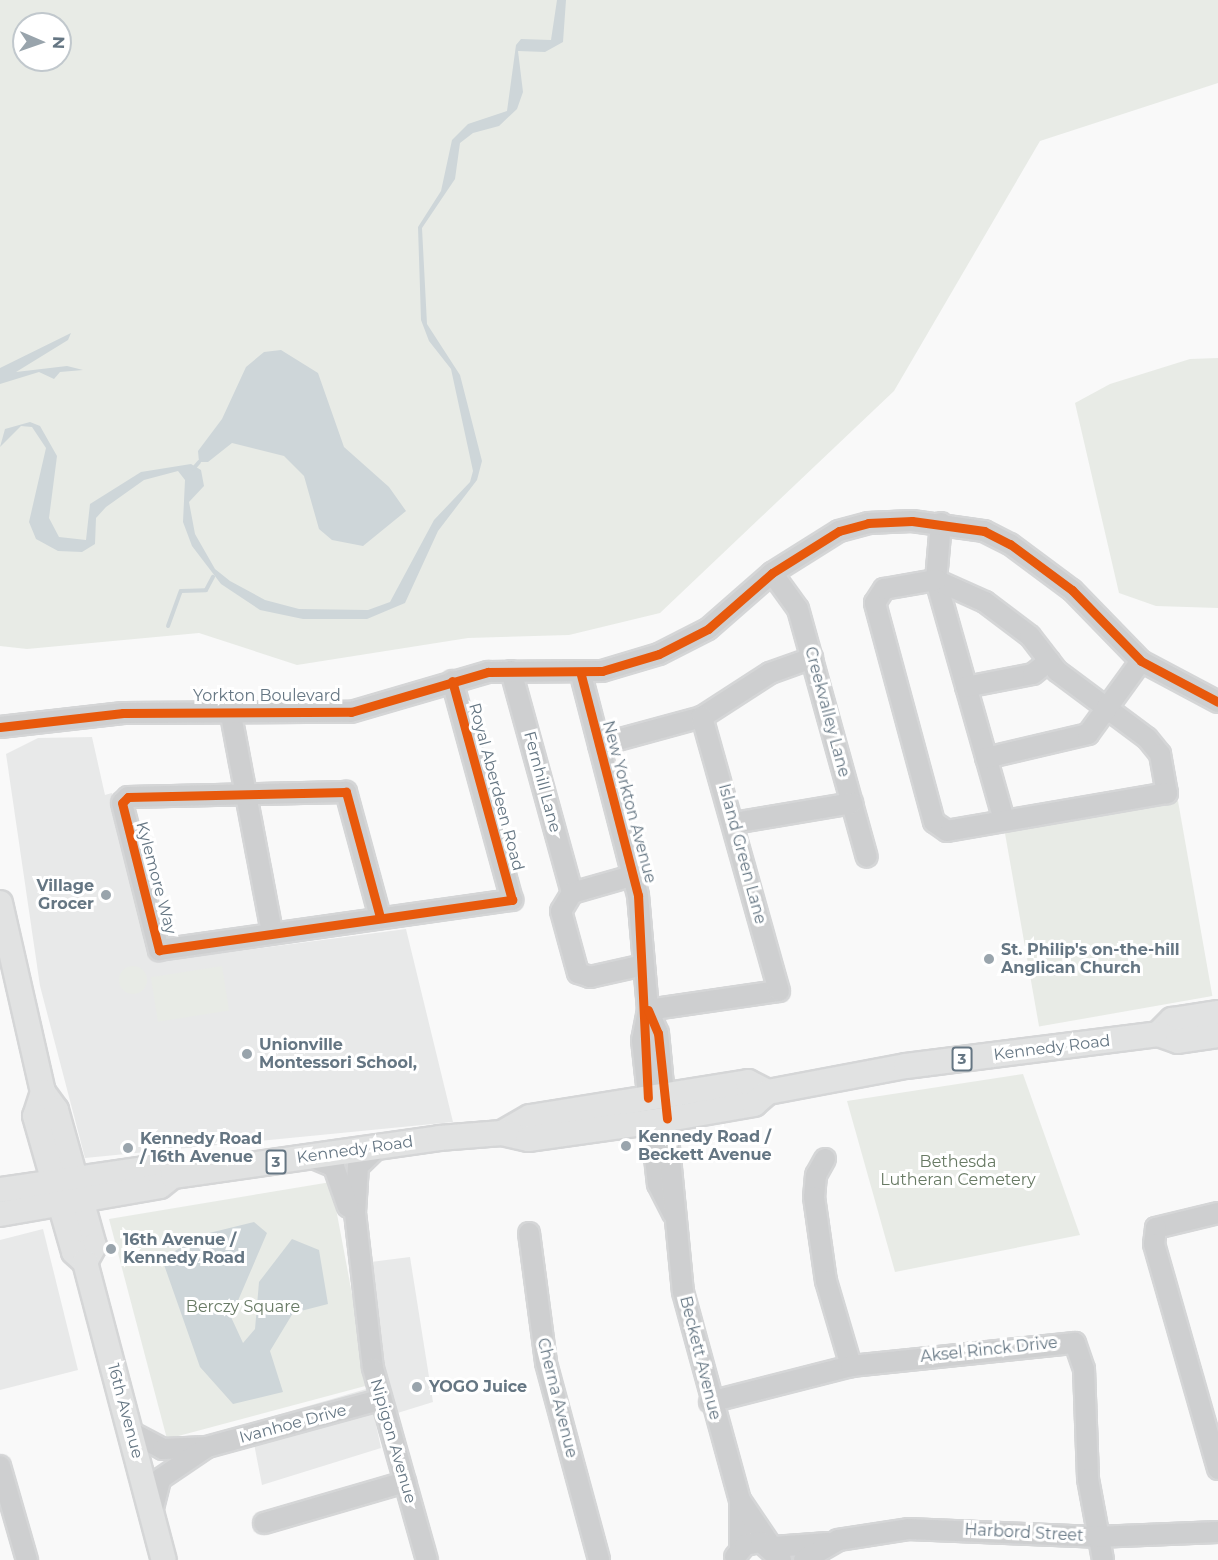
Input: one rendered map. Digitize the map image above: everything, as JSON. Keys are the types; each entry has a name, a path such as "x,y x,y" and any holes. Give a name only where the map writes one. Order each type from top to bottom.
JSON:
{"main road":[{"name":"16th Avenue","path":"0,903 44,1092 35,1116 65,1179 72,1203 74,1252 85,1262 164,1560"},
{"name":"Kennedy Road","path":"1158,1034 1172,1020 1218,1014"},
{"name":"Kennedy Road","path":"0,1214 160,1186 173,1176 378,1147 502,1133 530,1117 658,1109 748,1082 768,1092 906,1066 1158,1034 1178,1041 1218,1035"},
{"name":"Kennedy Road","path":"0,1190 157,1167 173,1176"}],"street":[{"name":"Yorkton Boulevard","path":"0,727 71,716 230,710 351,712 452,681 511,671 580,675 641,660 693,638 737,609 772,573 839,531 868,523 941,523 984,531 1010,544 1072,590 1141,661 1218,702"},
{"path":"941,523 936,580 1004,820"},
{"name":"Creekvalley Lane","path":"772,573 798,609 867,857"},
{"path":"936,580 985,602 1030,636 1049,661 1101,708 1160,754 1167,793 947,831 934,822 875,603 884,589 936,580"},
{"path":"599,745 702,717 770,673 812,658"},
{"path":"966,687 1033,674 1049,661"},
{"path":"986,758 1088,734 1101,708 1141,661"},
{"name":"Fernhill Lane","path":"511,671 572,893"},
{"name":"New Yorkton Avenue","path":"580,675 634,875 648,1010 658,1033 658,1109"},
{"name":"Royal Aberdeen Road","path":"452,681 512,900"},
{"path":"230,710 272,933"},
{"name":"Island Green Lane","path":"648,1010 779,991 734,823 702,717"},
{"name":"Kylemore Way","path":"380,917 346,792 128,797 122,803 159,950 512,900"},
{"path":"734,823 852,804"},
{"path":"634,875 572,893 561,911 578,973 590,977 644,965"},
{"name":"Beckett Avenue","path":"658,1109 657,1184 672,1214 683,1292 710,1402 740,1500 775,1551"},
{"name":"Nipigon Avenue","path":"378,1147 358,1166 355,1213 379,1400 427,1560"},
{"name":"Nipigon Avenue","path":"311,1157 334,1167 348,1207 355,1213"},
{"path":"825,1159 816,1175 814,1197 826,1281 851,1366"},
{"path":"1218,1213 1156,1228 1154,1244 1218,1469"},
{"name":"Cherna Avenue","path":"529,1233 546,1363 599,1560"},
{"name":"Aksel Rinck Drive","path":"710,1402 851,1366 1074,1343 1084,1369 1096,1537"},
{"name":"Ivanhoe Drive","path":"130,1432 163,1449 207,1447 379,1400"},
{"name":"Ivanhoe Drive","path":"152,1513 160,1479 207,1447"},
{"path":"0,1466 27,1560"},
{"path":"264,1523 405,1482"},
{"name":"Beckett Avenue","path":"735,1556 740,1500"},
{"name":"Harbord Street","path":"735,1556 755,1542 775,1551 940,1528 1096,1537 1218,1532"},
{"path":"1096,1537 1103,1560"},
{"name":"Harbord Street","path":"804,1560 830,1543"}],"shaded area":[{"path":"557,0 566,0 563,42 545,52 518,51 523,92 517,109 499,126 473,133 460,143 455,179 422,228 427,324 460,375 482,461 477,480 438,531 405,603 367,619 303,619 260,610 221,584 192,546 183,522 185,480 178,471 144,480 106,507 96,518 95,544 82,552 58,551 36,539 29,522 46,448 32,427 21,426 0,447 5,429 30,422 40,426 57,456 49,518 59,537 86,540 90,504 141,472 191,464 201,470 204,486 189,502 195,534 215,569 230,581 265,600 299,609 368,610 390,602 434,520 470,482 473,471 451,369 429,341 421,320 418,227 441,191 452,140 468,124 507,111 516,45 521,39 551,40"},
{"path":"71,333 68,340 16,372 67,366 83,370 60,372 54,379 39,372 0,384 0,368"},
{"path":"281,350 318,373 344,447 389,487 406,511 363,546 332,540 319,529 304,476 284,456 232,443 208,462 199,462 198,451 222,419 246,367 264,352"},
{"name":"Unionville Montessori School,","path":"92,737 105,795 112,793 155,962 406,929 453,1122 85,1158 40,986 6,754 38,738"},
{"path":"254,1222 267,1233 231,1317 243,1343 255,1329 259,1282 292,1239 319,1250 328,1304 293,1313 270,1351 283,1392 233,1404 200,1367 162,1259 201,1235"},
{"path":"43,1229 78,1370 0,1390 0,1240"},
{"path":"410,1257 433,1402 375,1420 381,1448 262,1485 250,1423 373,1387 355,1264"}],"green space":[{"path":"0,0 1218,0 1218,83 1040,141 894,391 660,613 569,635 468,638 297,665 199,633 27,649 0,646"},
{"path":"1218,358 1218,608 1156,606 1119,593 1075,403 1110,384 1190,359"},
{"path":"1178,801 1212,996 1039,1027 1005,832"},
{"path":"133,966 143,970 147,980 143,990 133,994 123,990 119,980 123,970"},
{"path":"222,966 229,1010 158,1022 151,977"},
{"name":"Bethesda Lutheran Cemetery","path":"1023,1074 1080,1235 895,1272 847,1101"},
{"name":"Berczy Square","path":"331,1182 369,1385 167,1439 109,1219"}],"waterway":[{"path":"193,469 199,462"},
{"path":"168,626 181,591 206,590 213,577"}],"cycle path":[{"path":"0,727 123,713 351,712 488,672 602,671 659,654 708,629 772,573 839,531 868,523 912,521 984,531 1010,544 1072,590 1141,661 1218,702"},
{"path":"581,675 638,895 648,1098"},
{"path":"380,917 346,792 128,797 122,803 159,950 512,900 452,681"},
{"path":"648,1010 658,1033 667,1119"}],"place":[{"name":"Village Grocer","path":"106,895"},
{"name":"St. Philip's on-the-hill Anglican Church","path":"989,959"},
{"name":"Unionville Montessori School,","path":"247,1054"},
{"name":"Kennedy Road / Beckett Avenue","path":"626,1146"},
{"name":"Kennedy Road / 16th Avenue","path":"128,1148"},
{"name":"16th Avenue / Kennedy Road","path":"111,1249"},
{"name":"YOGO Juice","path":"417,1387"}]}
